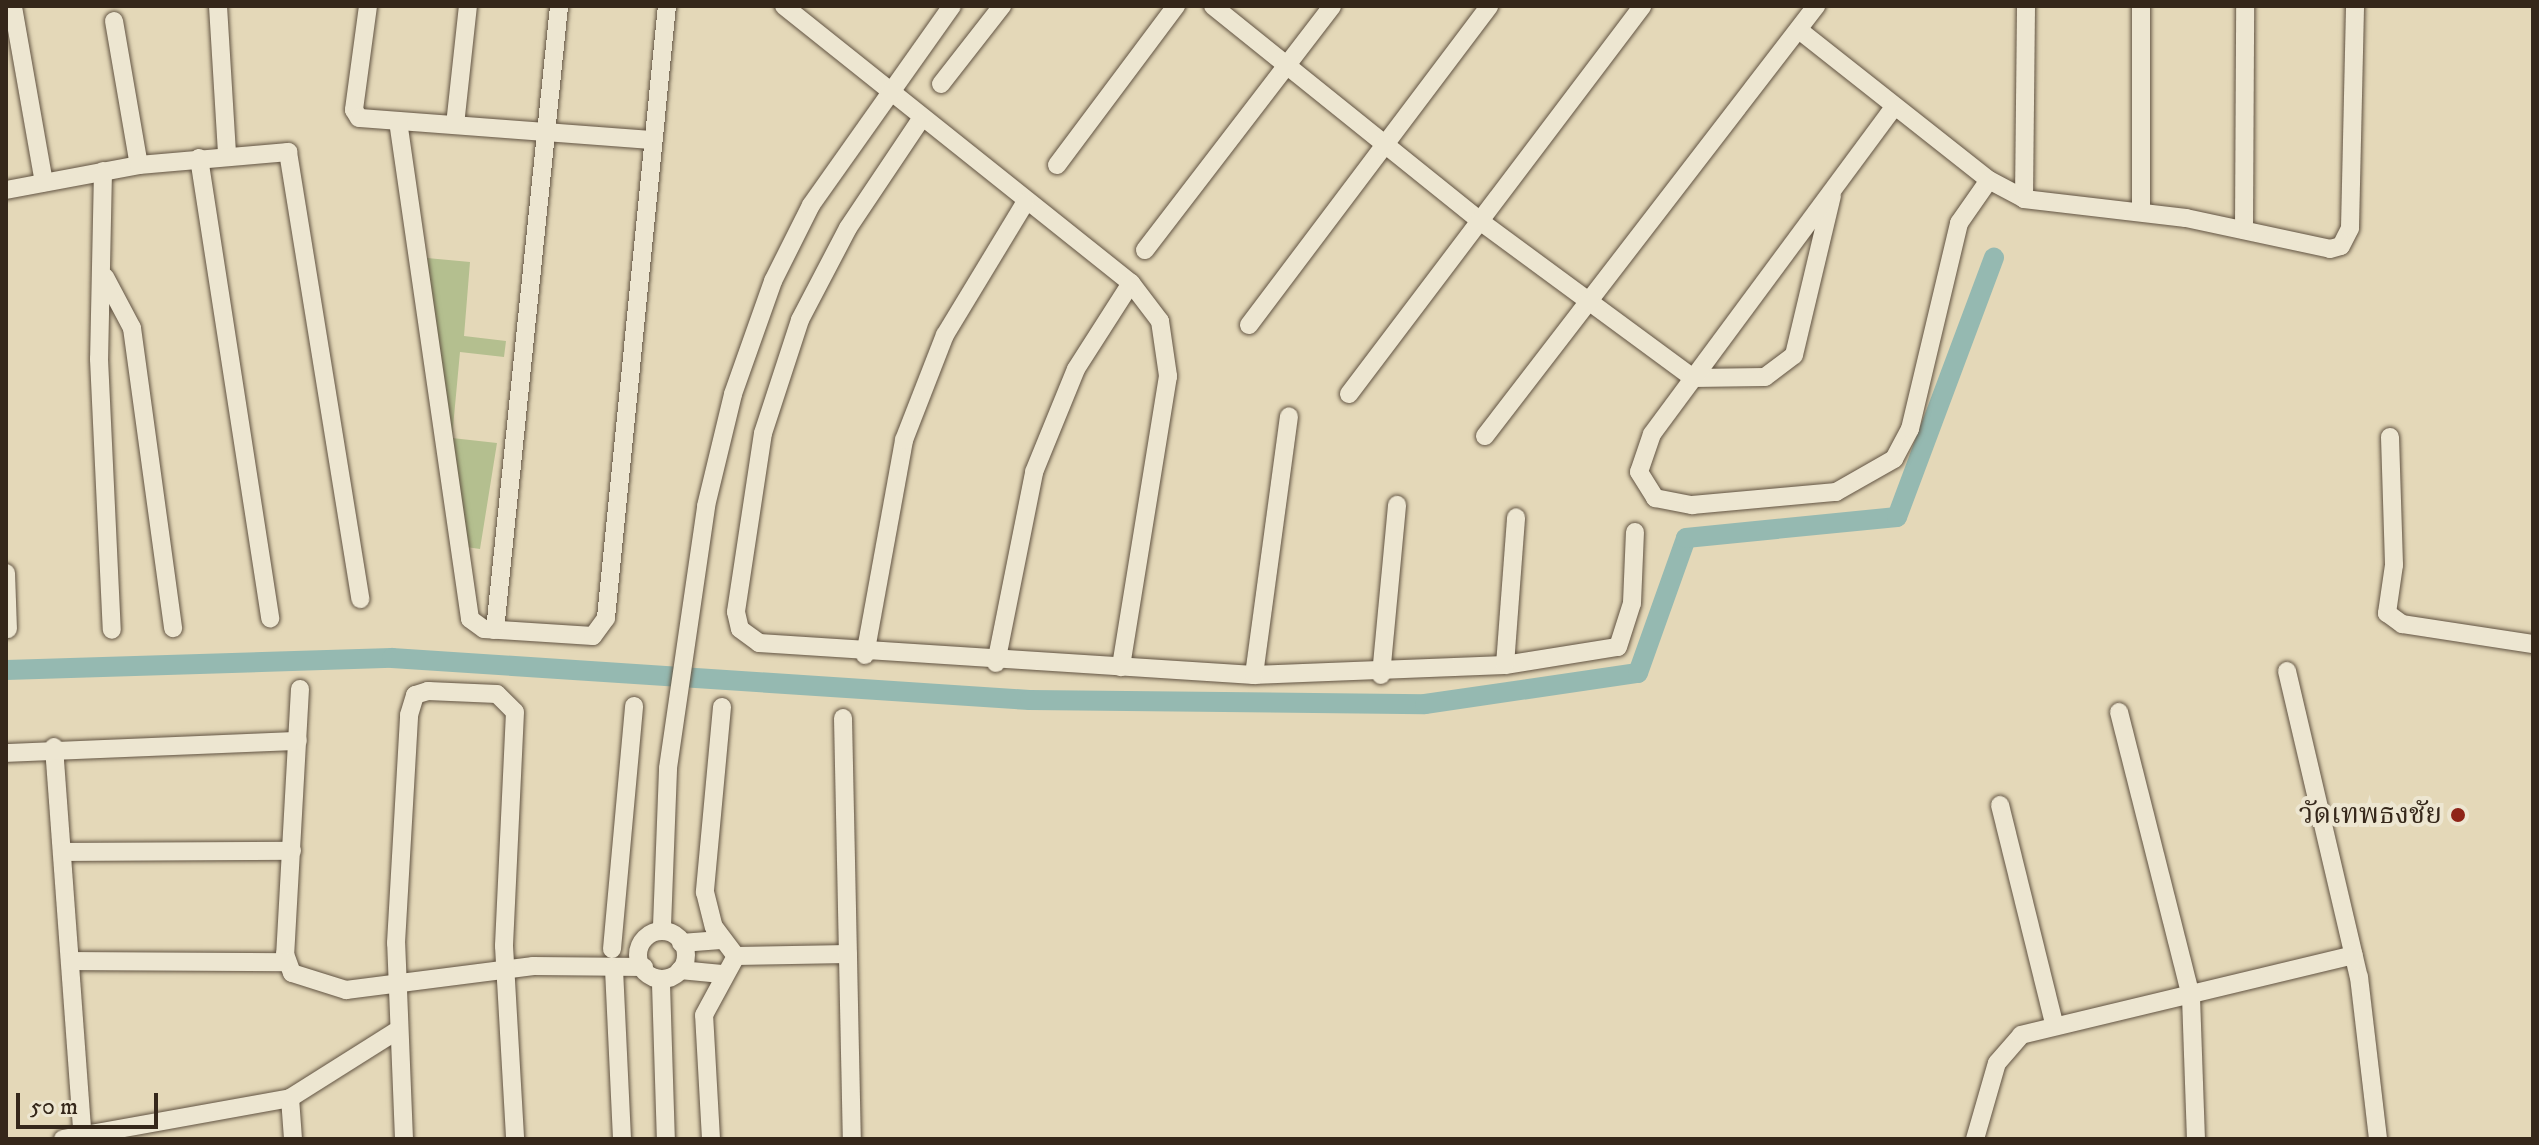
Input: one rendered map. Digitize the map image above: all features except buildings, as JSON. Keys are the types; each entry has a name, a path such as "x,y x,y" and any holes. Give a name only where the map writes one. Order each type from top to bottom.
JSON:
{"street":[{"path":"218,6 227,155"},
{"path":"368,6 354,110 359,118 652,140"},
{"path":"455,125 468,6"},
{"path":"495,630 559,6"},
{"path":"398,121 468,612 475,626 585,637 605,625 667,6"},
{"path":"784,6 1025,203 1131,283 1160,321 1168,376 1121,667"},
{"path":"71,961 285,962 303,981 323,988 393,986 505,969 595,963 614,969 644,958 662,926 668,768 719,446 773,281 840,156 887,89 952,6"},
{"path":"941,84 1002,6"},
{"path":"1057,165 1176,6"},
{"path":"1213,6 1385,140 1480,221 1592,300 1693,378 1765,377 1794,355 1833,188"},
{"path":"1145,250 1332,6"},
{"path":"1249,325 1385,140 1489,6"},
{"path":"1349,394 1642,6"},
{"path":"1485,436 1816,6"},
{"path":"2024,199 2026,6"},
{"path":"2141,6 2141,211"},
{"path":"2244,230 2245,6"},
{"path":"1799,30 1989,180 2024,199 2141,211 2244,230 2314,249 2347,239 2355,6"},
{"path":"13,7 44,182"},
{"path":"114,21 139,165"},
{"path":"1894,107 1693,378 1639,459 1655,498 1692,505 1836,492 1872,478 1894,459 1910,429 1959,223 1989,180"},
{"path":"921,119 848,228 800,320 763,433 743,551 740,629 759,643 865,655 1254,675 1381,675 1505,665 1618,647 1632,603 1635,532"},
{"path":"6,190 139,165 288,152 295,169 360,599"},
{"path":"199,158 270,619"},
{"path":"103,171 105,277 99,359 112,630"},
{"path":"865,655 904,440 945,335 1025,203"},
{"path":"105,277 132,328 173,628"},
{"path":"996,663 1034,472 1076,369 1131,283"},
{"path":"1254,675 1289,416"},
{"path":"2390,437 2394,565 2387,613 2402,624 2533,644"},
{"path":"1381,675 1397,505"},
{"path":"1505,665 1516,517"},
{"path":"6,573 8,629"},
{"path":"2287,671 2374,1053 2378,1139"},
{"path":"285,962 300,689"},
{"path":"404,1139 393,986 409,715 422,691 497,694 515,712 505,969 515,1139"},
{"path":"595,963 612,949 634,706"},
{"path":"722,707 705,892 721,940 736,956 848,954"},
{"path":"2119,712 2191,997 2196,1139"},
{"path":"843,718 852,1139"},
{"path":"6,753 54,747 298,741"},
{"path":"54,747 83,1138"},
{"path":"2000,805 2054,1024"},
{"path":"63,852 292,851"},
{"path":"662,926 681,943 721,940"},
{"path":"680,970 681,943"},
{"path":"612,949 644,958 661,984 666,1139"},
{"path":"1975,1139 1997,1063 2021,1035 2054,1024 2191,997 2354,955"},
{"path":"711,1139 704,1015 722,974 736,956"},
{"path":"614,969 622,1139"},
{"path":"661,984 680,970 722,974"},
{"path":"63,1139 189,1130 290,1098 395,1032"},
{"path":"290,1098 293,1139"}],"green space":[{"path":"427,258 470,262 464,336 506,341 504,357 460,352 452,438 497,443 480,549 466,547"}],"waterway":[{"path":"6,670 392,658 1030,700 1425,704 1638,673 1686,538 1897,517 1994,258"}],"place":[{"name":"วัดเทพธงชัย","path":"2458,815"}]}
